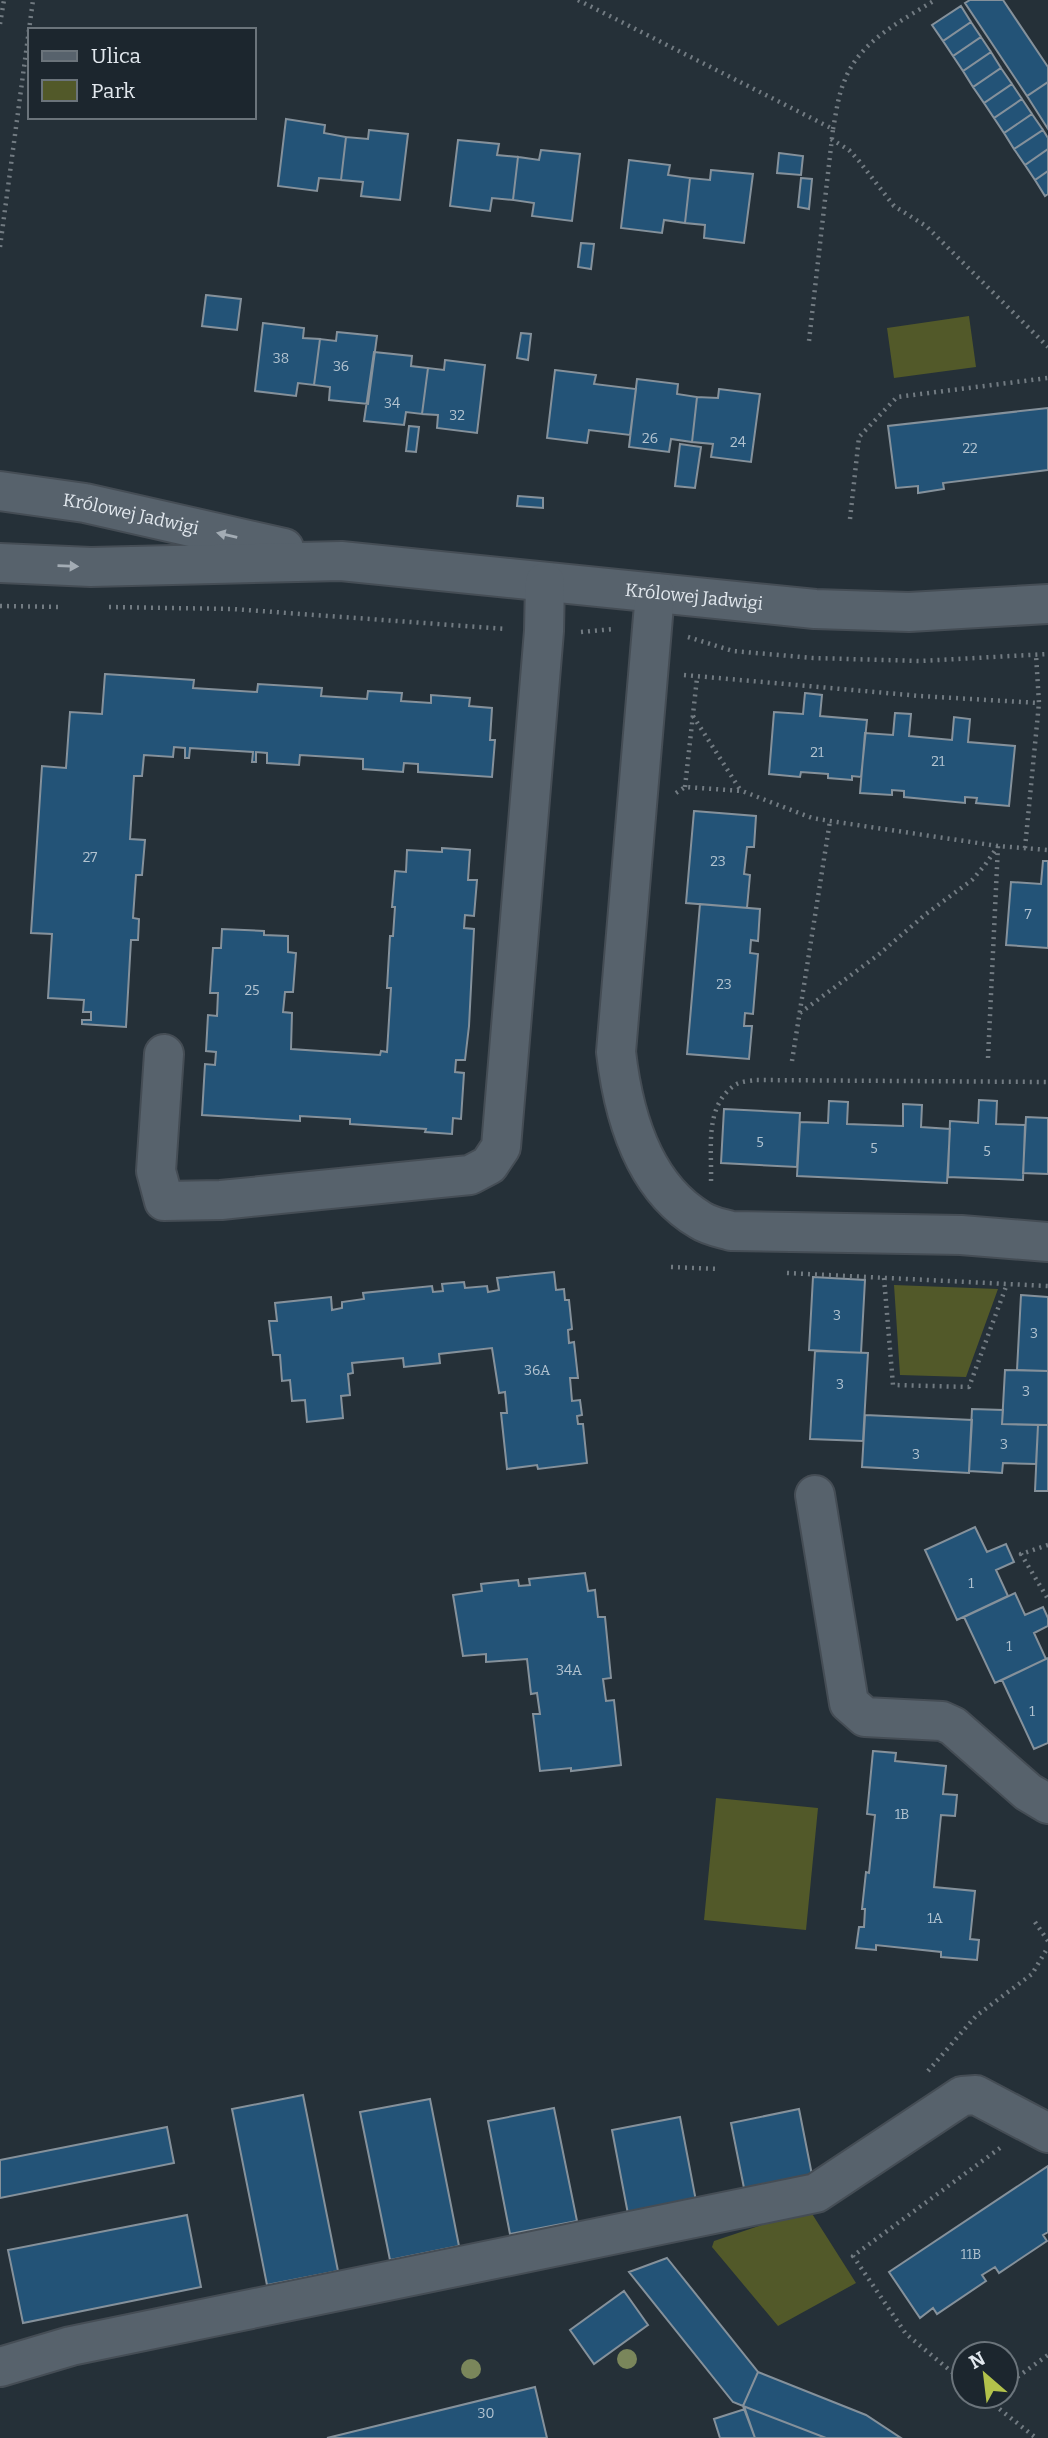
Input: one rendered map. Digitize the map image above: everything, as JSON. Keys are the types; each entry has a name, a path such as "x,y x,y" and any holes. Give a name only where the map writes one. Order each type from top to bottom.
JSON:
{"street":[{"name":"Królowej Jadwigi","path":"0,491 85,503 341,561 815,609 909,612 1048,604"},
{"name":"Królowej Jadwigi","path":"0,563 91,567 341,561"},
{"path":"164,1054 156,1171 164,1201 221,1200 470,1175 489,1165 501,1147 544,631 545,582"},
{"path":"655,593 616,1052 620,1089 629,1122 659,1183 699,1220 731,1231 961,1235 1048,1242"},
{"path":"815,1495 849,1703 865,1717 942,1721 953,1726 1028,1792 1048,1804"},
{"path":"0,2367 84,2344 816,2193 962,2096 976,2095 1040,2128"}],"path":[{"path":"0,24 4,0"},
{"path":"29,28 33,0"},
{"path":"578,0 833,129"},
{"path":"809,341 831,139 844,82 858,56 869,43 935,0"},
{"path":"0,247 28,37"},
{"path":"831,139 849,150 894,206 926,226 1048,347"},
{"path":"850,519 859,437 897,397 1048,379"},
{"path":"1025,848 1039,703 1036,654 1048,654"},
{"path":"650,657 678,674 697,678 1039,703"},
{"path":"685,787 697,678"},
{"path":"693,716 742,791"},
{"path":"668,798 685,787 742,791 812,818 998,846 1048,850"},
{"path":"792,1061 830,821"},
{"path":"800,1013 972,880 998,846"},
{"path":"988,1058 998,846"},
{"path":"711,1193 713,1116 722,1098 737,1083 756,1080 1048,1082"},
{"path":"671,1266 724,1269"},
{"path":"778,1272 1048,1286"},
{"path":"884,1278 893,1385 969,1387 1007,1284"},
{"path":"1048,1545 1021,1554 1048,1600"},
{"path":"1035,1922 1048,1941"},
{"path":"925,2074 976,2016 1032,1973 1048,1947"},
{"path":"950,2370 906,2334 853,2256 1040,2128"},
{"path":"1020,2375 1048,2356"},
{"path":"1003,2410 1036,2438"}],"green space":[{"path":"969,316 976,367 894,378 887,328"},
{"path":"894,1285 998,1289 966,1377 900,1375"},
{"path":"716,1798 818,1808 806,1930 704,1920"},
{"path":"809,2209 856,2283 778,2326 712,2247 714,2241"}],"building":[{"path":"970,0 1003,0 1048,67 1048,82 1027,96 965,3"},
{"path":"961,6 971,22 943,41 932,25"},
{"path":"971,22 981,37 953,56 943,41"},
{"path":"981,37 991,52 963,71 953,56"},
{"path":"991,52 1001,68 973,87 963,71"},
{"path":"1001,68 1012,84 984,103 973,87"},
{"path":"1048,82 1048,129 1027,96"},
{"path":"1012,84 1022,99 994,118 984,103"},
{"path":"1022,99 1032,114 1004,133 994,118"},
{"path":"1032,114 1043,130 1014,149 1004,133"},
{"path":"286,119 325,125 324,133 346,137 341,180 319,178 317,191 278,186"},
{"path":"369,130 408,134 400,200 361,196 363,182 341,180 346,137 368,139"},
{"path":"1043,130 1048,138 1048,149 1025,165 1014,149"},
{"path":"458,140 499,144 497,155 518,157 513,200 492,198 490,211 450,206"},
{"path":"1048,149 1048,171 1035,180 1025,165"},
{"path":"541,150 580,154 572,221 532,216 534,203 513,200 518,157 539,160"},
{"path":"779,153 803,156 801,175 777,173"},
{"path":"629,160 670,165 668,175 690,178 685,223 664,220 662,233 621,228"},
{"path":"711,170 753,174 744,243 704,238 705,225 685,223 690,178 710,180"},
{"path":"1048,171 1048,194 1045,196 1035,180"},
{"path":"801,178 812,179 809,209 798,207"},
{"path":"581,243 594,244 591,269 578,267"},
{"path":"206,295 241,299 237,330 202,326"},
{"path":"263,323 304,328 303,338 320,339 314,385 298,383 296,396 255,391"},
{"path":"337,332 377,336 368,404 329,400 330,387 314,385 320,339 336,341"},
{"path":"521,333 531,334 528,360 517,358"},
{"path":"374,352 412,356 411,366 428,368 422,414 406,412 404,425 364,421"},
{"path":"445,360 485,365 477,433 437,428 438,415 422,414 428,368 444,370"},
{"path":"555,370 596,375 594,384 636,389 630,435 589,430 587,443 547,438"},
{"path":"637,379 678,384 677,394 697,397 692,442 671,439 669,452 629,447"},
{"path":"719,389 760,394 751,462 711,457 713,444 692,442 697,397 718,398"},
{"path":"1048,408 1048,470 943,483 944,489 918,493 918,486 896,488 888,426"},
{"path":"409,426 419,427 416,452 406,451"},
{"path":"680,444 701,447 695,488 675,486"},
{"path":"518,496 543,498 543,508 517,506"},
{"path":"105,674 194,680 193,688 257,692 258,684 322,688 321,696 367,699 368,691 402,693 401,701 431,703 431,695 470,698 469,706 492,708 490,740 495,740 492,777 418,772 418,764 404,763 403,772 363,769 363,759 300,755 299,765 267,763 267,753 256,752 256,762 252,762 253,752 190,748 189,758 185,758 185,748 174,747 173,757 144,755 142,776 134,776 130,839 145,840 142,875 136,875 133,918 139,919 138,940 131,940 126,1027 82,1024 82,1020 91,1020 91,1012 83,1012 84,1000 48,998 52,934 31,933 42,766 66,768 70,712 102,714"},
{"path":"805,693 822,695 820,716 867,720 861,777 852,776 852,780 828,778 828,774 801,772 800,777 769,774 774,712 803,714"},
{"path":"895,713 911,714 909,736 952,740 954,717 970,719 968,742 1015,746 1009,806 976,803 977,798 965,797 965,803 904,797 904,791 892,790 892,795 860,793 865,733 893,735"},
{"path":"694,811 756,816 754,847 747,847 744,874 750,875 747,908 686,903"},
{"path":"442,848 470,850 468,880 477,880 474,916 465,915 464,928 474,929 469,1026 465,1060 456,1060 455,1072 464,1073 461,1119 453,1118 452,1134 425,1132 426,1129 350,1124 350,1119 300,1116 300,1121 202,1115 205,1064 215,1065 216,1052 206,1051 208,1015 217,1016 218,993 210,993 213,948 221,948 222,929 264,931 264,935 288,936 288,952 296,953 293,992 285,992 283,1012 292,1013 291,1049 380,1055 381,1051 387,1052 391,988 387,988 390,936 393,936 395,907 392,907 395,871 406,872 407,850 442,852"},
{"path":"1043,861 1048,861 1048,948 1006,945 1011,882 1041,884"},
{"path":"700,904 760,909 758,941 751,940 750,953 758,954 753,1014 745,1013 744,1026 752,1026 749,1059 687,1054"},
{"path":"979,1100 997,1101 996,1124 1025,1125 1023,1180 948,1177 950,1121 978,1123"},
{"path":"829,1101 848,1102 847,1124 903,1126 903,1104 922,1105 921,1127 950,1129 947,1183 797,1176 800,1122 828,1123"},
{"path":"724,1109 800,1113 797,1167 721,1163"},
{"path":"1026,1117 1048,1118 1048,1174 1023,1173"},
{"path":"554,1272 556,1290 564,1289 565,1300 569,1300 572,1329 568,1330 569,1343 574,1342 578,1378 570,1378 572,1401 580,1400 582,1415 577,1416 578,1424 583,1424 587,1463 538,1469 537,1465 507,1469 501,1413 507,1413 505,1392 499,1393 492,1348 439,1354 440,1363 404,1367 403,1358 352,1363 353,1373 348,1374 350,1395 341,1396 343,1418 307,1422 305,1400 292,1401 290,1380 282,1381 280,1355 273,1355 269,1321 277,1321 275,1303 331,1297 332,1310 342,1308 342,1302 364,1299 363,1293 432,1286 433,1292 443,1291 442,1284 464,1282 465,1288 487,1286 488,1292 499,1290 497,1278"},
{"path":"813,1277 865,1280 861,1353 809,1350"},
{"path":"1021,1295 1048,1297 1048,1371 1017,1370"},
{"path":"815,1351 868,1353 863,1441 810,1439"},
{"path":"1005,1370 1048,1371 1048,1425 1002,1424"},
{"path":"972,1409 1003,1410 1002,1424 1038,1425 1036,1464 1003,1463 1002,1473 969,1471"},
{"path":"865,1415 972,1420 969,1473 862,1467"},
{"path":"1038,1425 1048,1425 1048,1491 1035,1491"},
{"path":"975,1527 987,1552 1006,1544 1014,1562 996,1570 1008,1596 957,1620 925,1550"},
{"path":"585,1573 588,1591 595,1590 598,1617 605,1617 611,1678 603,1679 606,1701 614,1700 621,1765 571,1771 571,1768 540,1771 533,1714 540,1714 537,1693 531,1694 527,1659 486,1662 486,1654 463,1656 453,1595 482,1591 481,1584 518,1580 519,1586 530,1585 529,1579"},
{"path":"1015,1593 1025,1615 1043,1607 1048,1626 1034,1633 1046,1659 995,1683 964,1617"},
{"path":"1048,1658 1048,1743 1034,1749 1002,1680"},
{"path":"873,1751 896,1753 895,1761 946,1766 943,1794 957,1795 955,1816 941,1815 934,1887 975,1891 970,1939 979,1940 977,1960 941,1957 941,1952 876,1945 876,1950 856,1948 859,1927 864,1927 865,1909 862,1909 875,1815 867,1814"},
{"path":"303,2095 338,2271 267,2285 232,2109"},
{"path":"430,2099 459,2246 390,2260 360,2112"},
{"path":"554,2108 577,2221 510,2234 488,2121"},
{"path":"799,2109 812,2175 744,2188 731,2123"},
{"path":"680,2117 696,2201 628,2214 612,2130"},
{"path":"167,2127 174,2163 0,2198 0,2160"},
{"path":"1048,2166 1048,2232 1043,2235 1047,2241 999,2273 995,2267 982,2275 986,2281 937,2314 933,2308 920,2318 889,2272"},
{"path":"187,2215 201,2287 23,2323 8,2250"},
{"path":"667,2258 758,2372 743,2406 733,2402 629,2272"},
{"path":"624,2291 648,2325 594,2364 570,2330"},
{"path":"758,2372 866,2415 901,2438 826,2438 743,2406"},
{"path":"535,2387 547,2438 327,2438"},
{"path":"743,2406 826,2438 755,2438"},
{"path":"745,2409 755,2438 720,2438 714,2419"}]}
